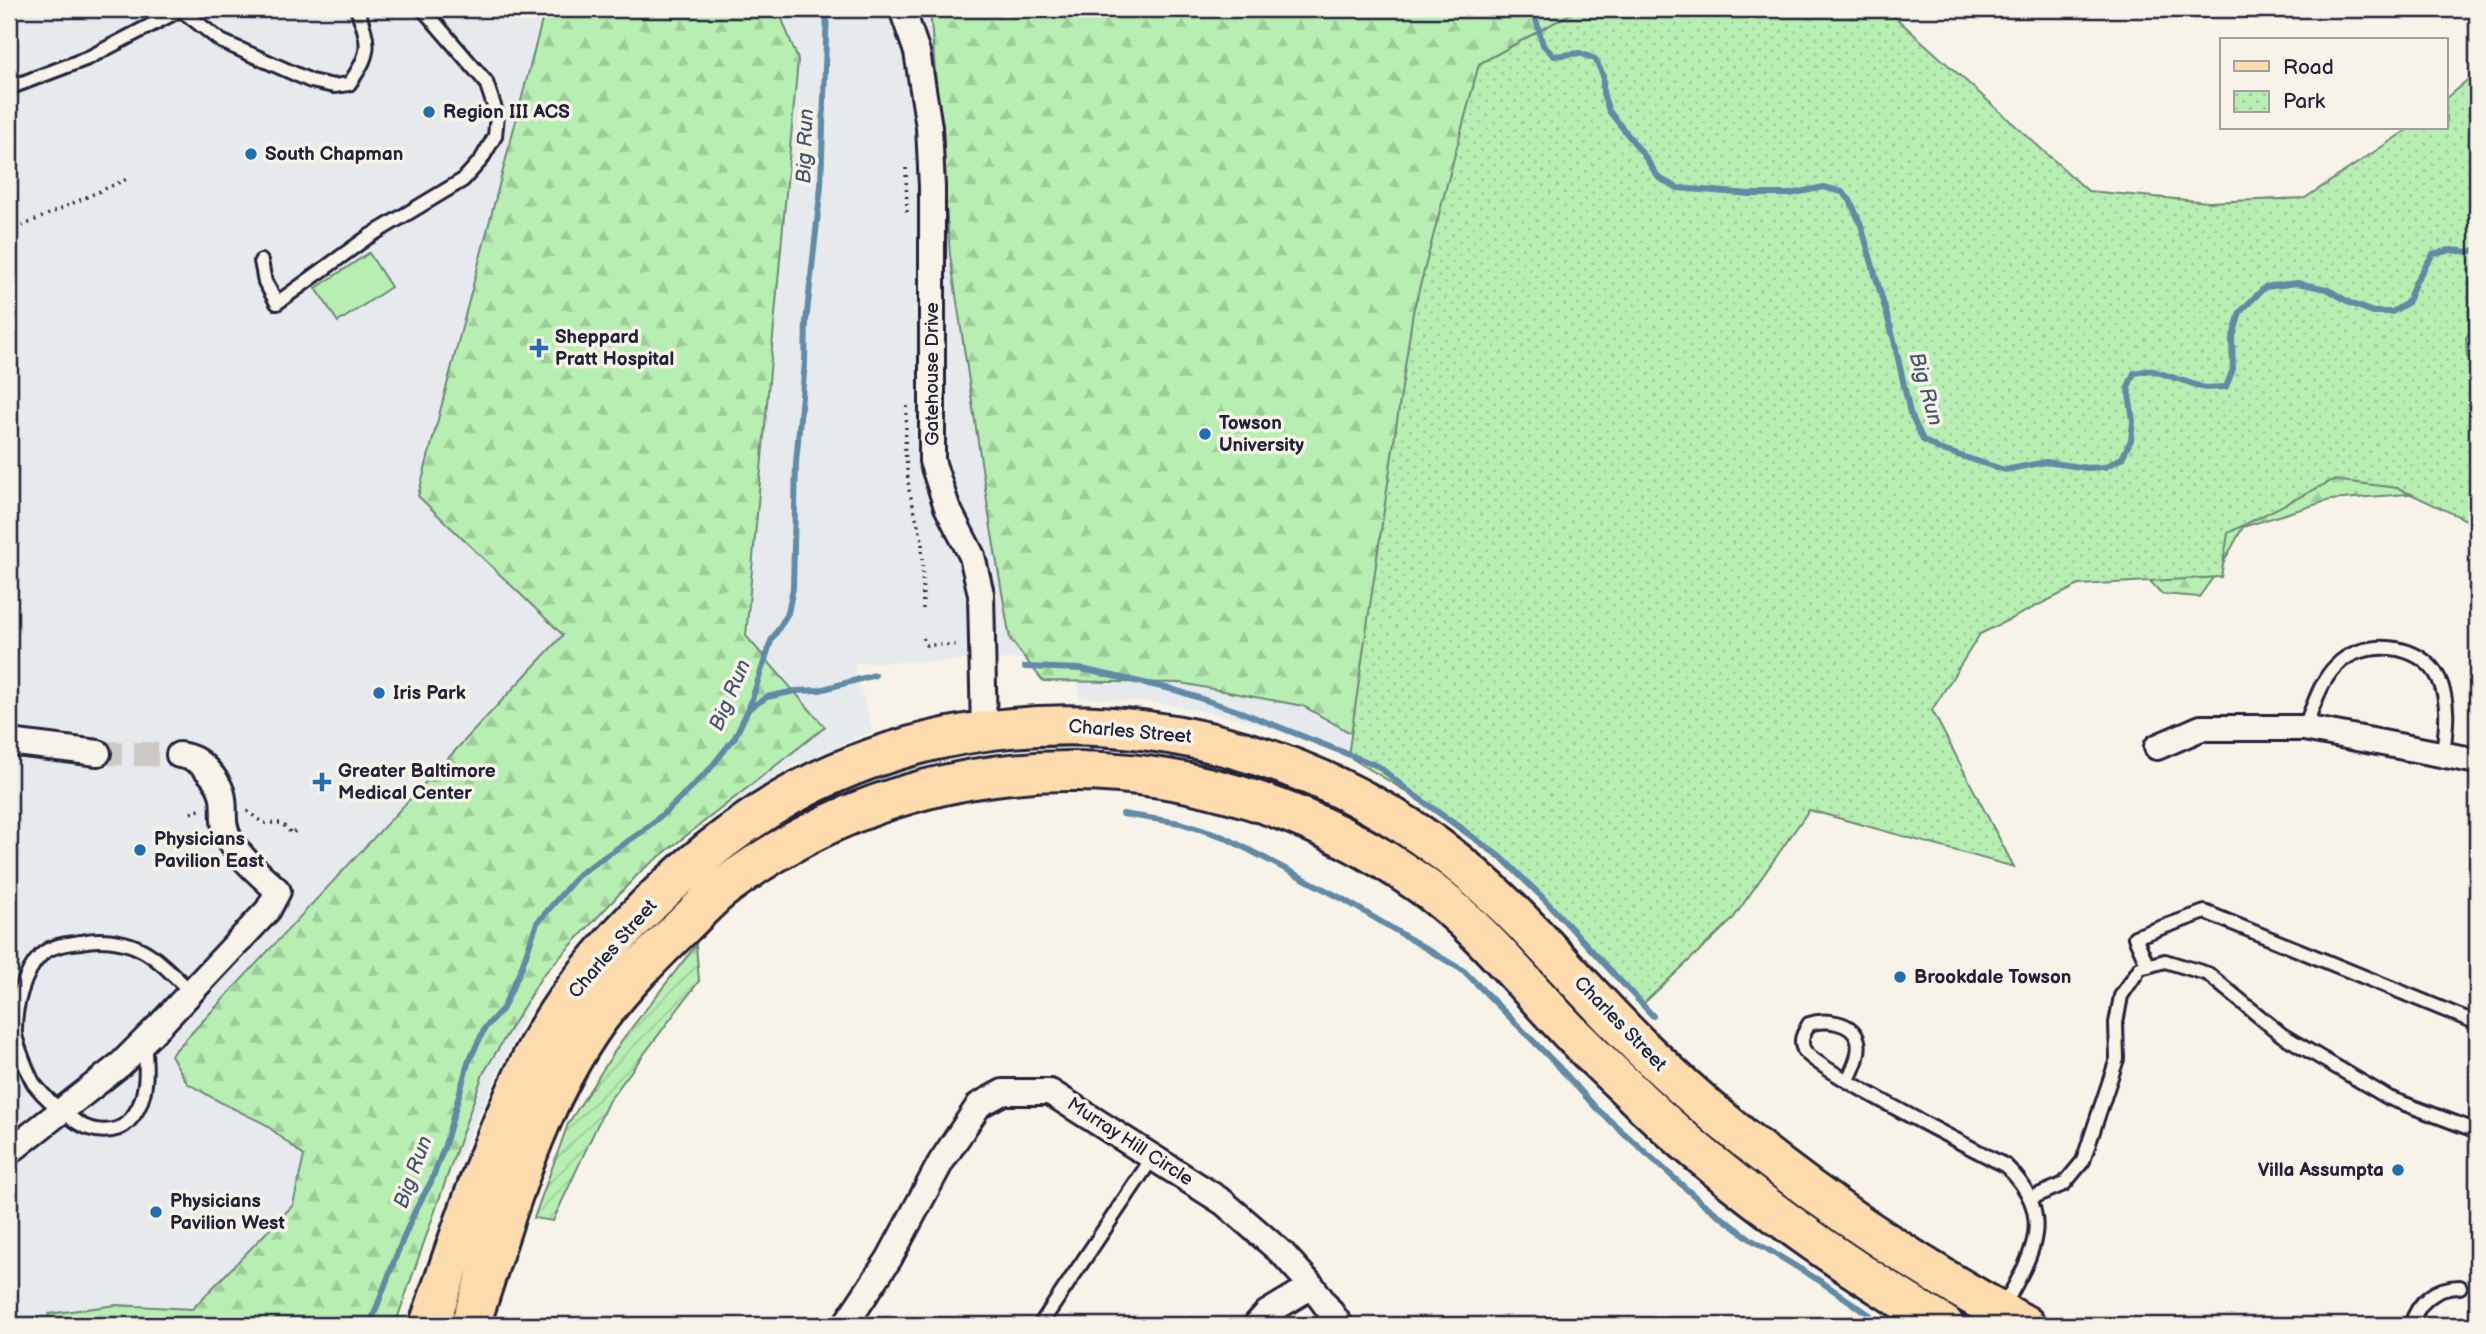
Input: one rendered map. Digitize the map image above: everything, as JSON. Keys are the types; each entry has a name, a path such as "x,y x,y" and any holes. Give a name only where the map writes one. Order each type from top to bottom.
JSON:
{"main road":[{"name":"Charles Street","path":"429,1325 481,1173 532,1056 564,1005 623,932 677,879 741,826 806,787 863,762 926,744 984,733 1048,726 1089,726 1198,738 1230,746 1313,775 1378,808 1438,847 1474,876 1643,1049 1746,1141 1824,1200 2006,1321"},
{"path":"772,855 795,821 821,805 867,784 960,756 984,733 997,742 1013,746 1107,752 1123,772"},
{"name":"Charles Street","path":"470,1325 527,1156 564,1075 597,1021 639,969 724,887 810,833 858,810 932,787 1019,773 1071,770 1123,772 1206,786 1264,803 1336,833 1396,868 1426,888 1471,927 1602,1064 1702,1156 1759,1203 1814,1242 1944,1325"}],"street":[{"name":"Gatehouse Drive","path":"902,9 917,52 929,127 932,187 932,461 940,490 972,556 978,575 981,594 984,733"},
{"path":"2157,747 2201,728 2304,728 2477,761"},
{"path":"9,742 98,753"},
{"path":"9,1152 113,1071 144,1042 268,910 278,891 234,847 228,836 224,793 219,782 197,760 180,755"},
{"name":"Murray Hill Circle","path":"845,1325 889,1259 941,1162 979,1105 1003,1092 1050,1092 1223,1202 1283,1254 1340,1325"},
{"path":"1256,1325 1267,1313 1311,1286"}],"lane":[{"path":"9,88 88,58 180,9 221,41 311,81 334,86 349,84 360,69 369,40 357,9"},
{"path":"261,261 265,282 277,303 368,237 463,180 481,160 495,136 497,115 486,82 423,9"},
{"path":"2304,728 2327,678 2336,665 2351,655 2368,649 2390,647 2413,654 2438,676 2445,698 2447,722 2442,754"},
{"path":"2148,966 2135,937 2205,912 2477,1023"},
{"path":"144,1042 145,1082 141,1101 130,1120 121,1128 103,1131 85,1127 33,1083 15,1036 22,984 41,955 56,946 90,940 120,942 140,948 191,992"},
{"path":"2031,1198 2064,1184 2083,1161 2117,1059 2116,1023 2121,996 2140,968 2165,961 2208,974 2282,1035 2389,1098 2477,1131"},
{"path":"1848,1080 1858,1052 1858,1041 1851,1031 1833,1022 1821,1020 1809,1024 1801,1039 1803,1049 1812,1060 1848,1080 2006,1166 2020,1180 2031,1198 2036,1234 2031,1255 2006,1321"},
{"path":"1040,1325 1153,1157"},
{"path":"2411,1325 2415,1312 2435,1292 2460,1287"}],"path":[{"path":"9,232 129,178"},
{"path":"923,638 926,645 982,645"},
{"path":"243,808 263,823 282,823 292,834 297,829"}],"shaded area":[{"path":"9,9 1580,9 1413,309 1348,758 1274,729 1236,718 1159,703 1079,697 1079,664 1022,662 1022,659 853,663 873,731 793,766 666,847 542,976 428,1226 395,1325 9,1325"}],"green space":[{"path":"545,9 778,9 798,60 746,636 825,727 641,871 542,976 483,1074 395,1325 46,1325 49,1314 116,1305 192,1309 293,1205 304,1156 265,1124 187,1083 171,1055 563,635 418,496"},
{"path":"930,9 1882,9 2082,193 2200,207 2302,203 2442,130 2448,130 2448,125 2477,87 2477,540 2467,513 2420,493 2330,500 2243,527 2222,565 2199,597 2162,594 2145,576 1867,579 1426,776 1303,706 1181,683 1043,681 1010,639 950,255"},
{"path":"1579,9 1886,9 2088,191 2209,202 2305,198 2407,130 2448,130 2448,96 2477,72 2477,320 2466,338 2467,357 2477,364 2477,525 2398,488 2333,480 2228,533 2221,577 2079,585 1980,634 1932,710 2014,867 1809,810 1732,920 1643,1004 1510,867 1461,825 1348,756 1413,312 1479,64"},
{"path":"369,253 391,287 338,322 316,288"},
{"path":"696,945 699,981 608,1102 553,1221 534,1218 568,1124 622,1040"}],"waterway":[{"name":"Big Run","path":"370,1325 398,1251 431,1182 445,1145 468,1063 485,1028 503,1008 521,969 537,923 579,874 640,833 709,770 735,737 749,708 771,641 788,613 793,588 796,463 806,322 821,186 827,9"},
{"name":"Big Run","path":"1533,9 1543,45 1554,56 1580,53 1595,59 1603,75 1603,94 1609,111 1659,178 1678,188 1750,194 1790,194 1824,187 1842,192 1850,200 1861,225 1894,340 1910,413 1923,440 1939,449 2005,470 2046,462 2087,468 2105,467 2122,458 2131,440 2133,421 2128,387 2134,373 2151,370 2205,388 2226,387 2233,369 2232,340 2240,312 2265,287 2297,283 2327,289 2352,304 2373,312 2392,312 2407,303 2416,281 2433,254 2477,249"},
{"path":"1025,667 1082,669 1175,690 1241,712 1378,766 1503,859 1653,1016"},
{"path":"750,708 767,697 795,691 820,690 875,675"},
{"path":"1123,814 1180,823 1224,837 1341,898 1464,971 1597,1109 1701,1202 1752,1240 1870,1315"}],"tunnel":[{"path":"98,753 179,755"}],"place":[{"name":"Region III ACS","path":"429,112"},
{"name":"South Chapman","path":"251,154"},
{"name":"Sheppard Pratt Hospital","path":"539,348"},
{"name":"Towson University","path":"1205,434"},
{"name":"Iris Park","path":"379,693"},
{"name":"Greater Baltimore Medical Center","path":"322,782"},
{"name":"Physicians Pavilion East","path":"140,850"},
{"name":"Brookdale Towson","path":"1900,977"},
{"name":"Villa Assumpta","path":"2398,1170"},
{"name":"Physicians Pavilion West","path":"156,1212"}]}
